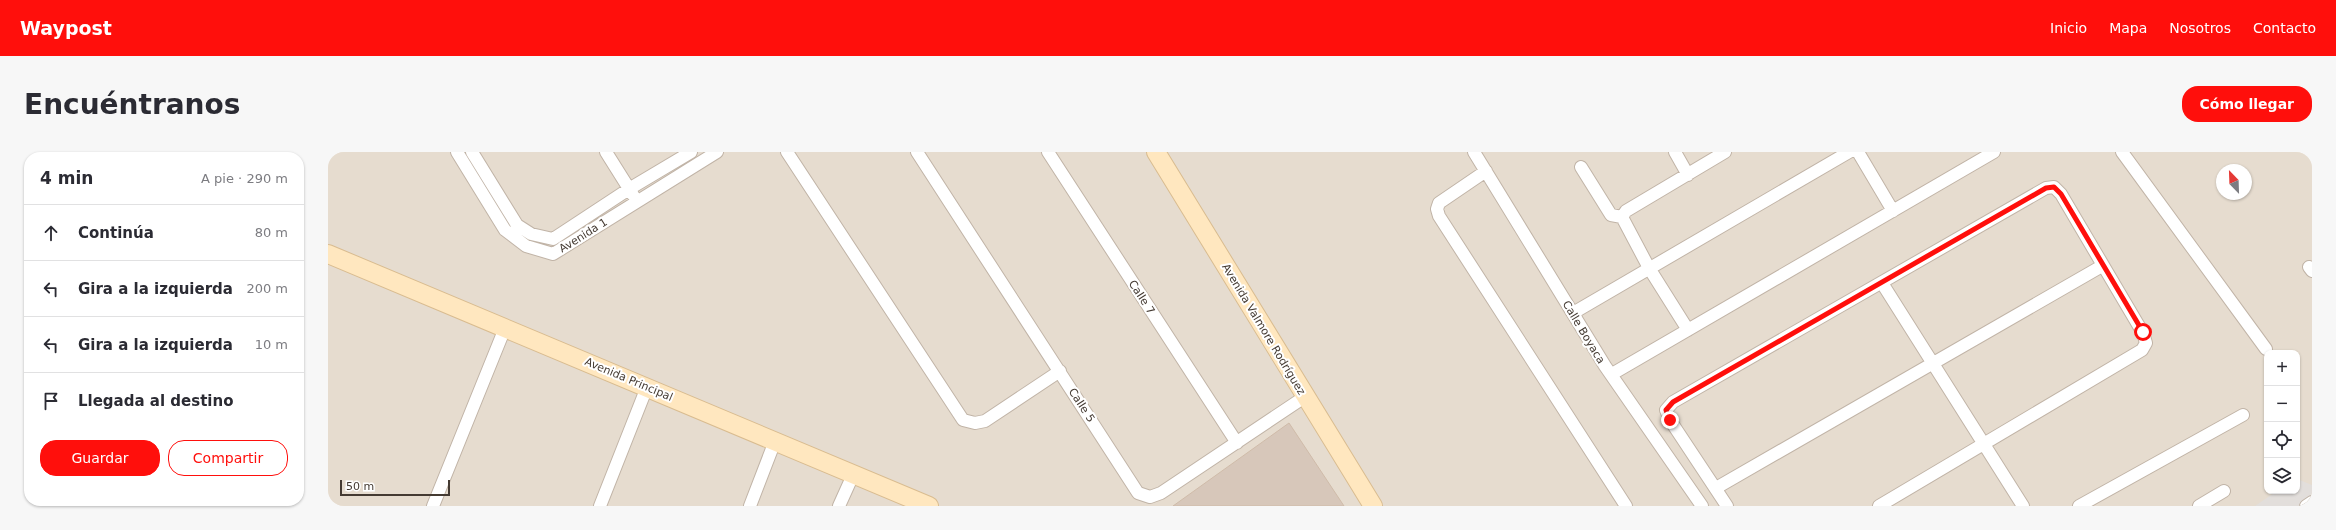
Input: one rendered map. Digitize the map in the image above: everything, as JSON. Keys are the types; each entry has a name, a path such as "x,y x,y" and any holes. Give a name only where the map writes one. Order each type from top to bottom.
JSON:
{"main road":[{"name":"Avenida Valmore Rodríguez","path":"1156,152 1373,506"},
{"name":"Avenida Principal","path":"328,254 929,506"}],"street":[{"name":"Avenida 1","path":"457,152 504,230 526,246 553,254 717,152"},
{"name":"Avenida 1","path":"472,152 517,226 531,234 553,239 629,189 691,152"},
{"path":"606,152 638,201"},
{"path":"787,152 963,420 975,423 985,420 1060,371"},
{"name":"Calle 5","path":"917,152 1138,493 1150,497 1161,493 1306,396"},
{"name":"Calle 7","path":"1048,152 1236,442"},
{"name":"Calle Boyaca","path":"1474,152 1612,374 1702,506"},
{"path":"1675,152 1688,174"},
{"path":"1622,217 1626,211 1725,152"},
{"path":"1573,313 1849,152"},
{"path":"1858,152 1893,210"},
{"path":"1612,374 1994,152"},
{"path":"2122,152 2266,349"},
{"path":"1581,167 1611,215 1622,217"},
{"path":"1486,171 1439,203 1437,209 1439,216 1626,506"},
{"path":"1727,506 1670,420 1666,410 1673,402 2046,188 2054,187 2061,194 2102,266 2143,332 2146,343 2142,350 1880,506"},
{"path":"1622,217 1650,268 1688,330"},
{"path":"1716,488 1932,362 2102,266"},
{"path":"1882,283 2023,506"},
{"path":"433,506 505,328"},
{"path":"600,506 647,387"},
{"path":"2079,506 2244,415"},
{"path":"750,506 775,441"},
{"path":"839,506 853,474"},
{"path":"2199,506 2224,491"},
{"path":"2306,506 2312,502"}],"shaded area":[{"path":"328,152 2312,152 2312,506 328,506"},
{"path":"2300,480 2312,485 2312,506 2255,506 2273,494 2300,494"}],"building":[{"path":"1289,423 1344,506 1173,506"}],"route":[{"path":"1670,420 1666,410 1673,402 2046,188 2054,187 2061,194 2102,266 2143,332"}]}
